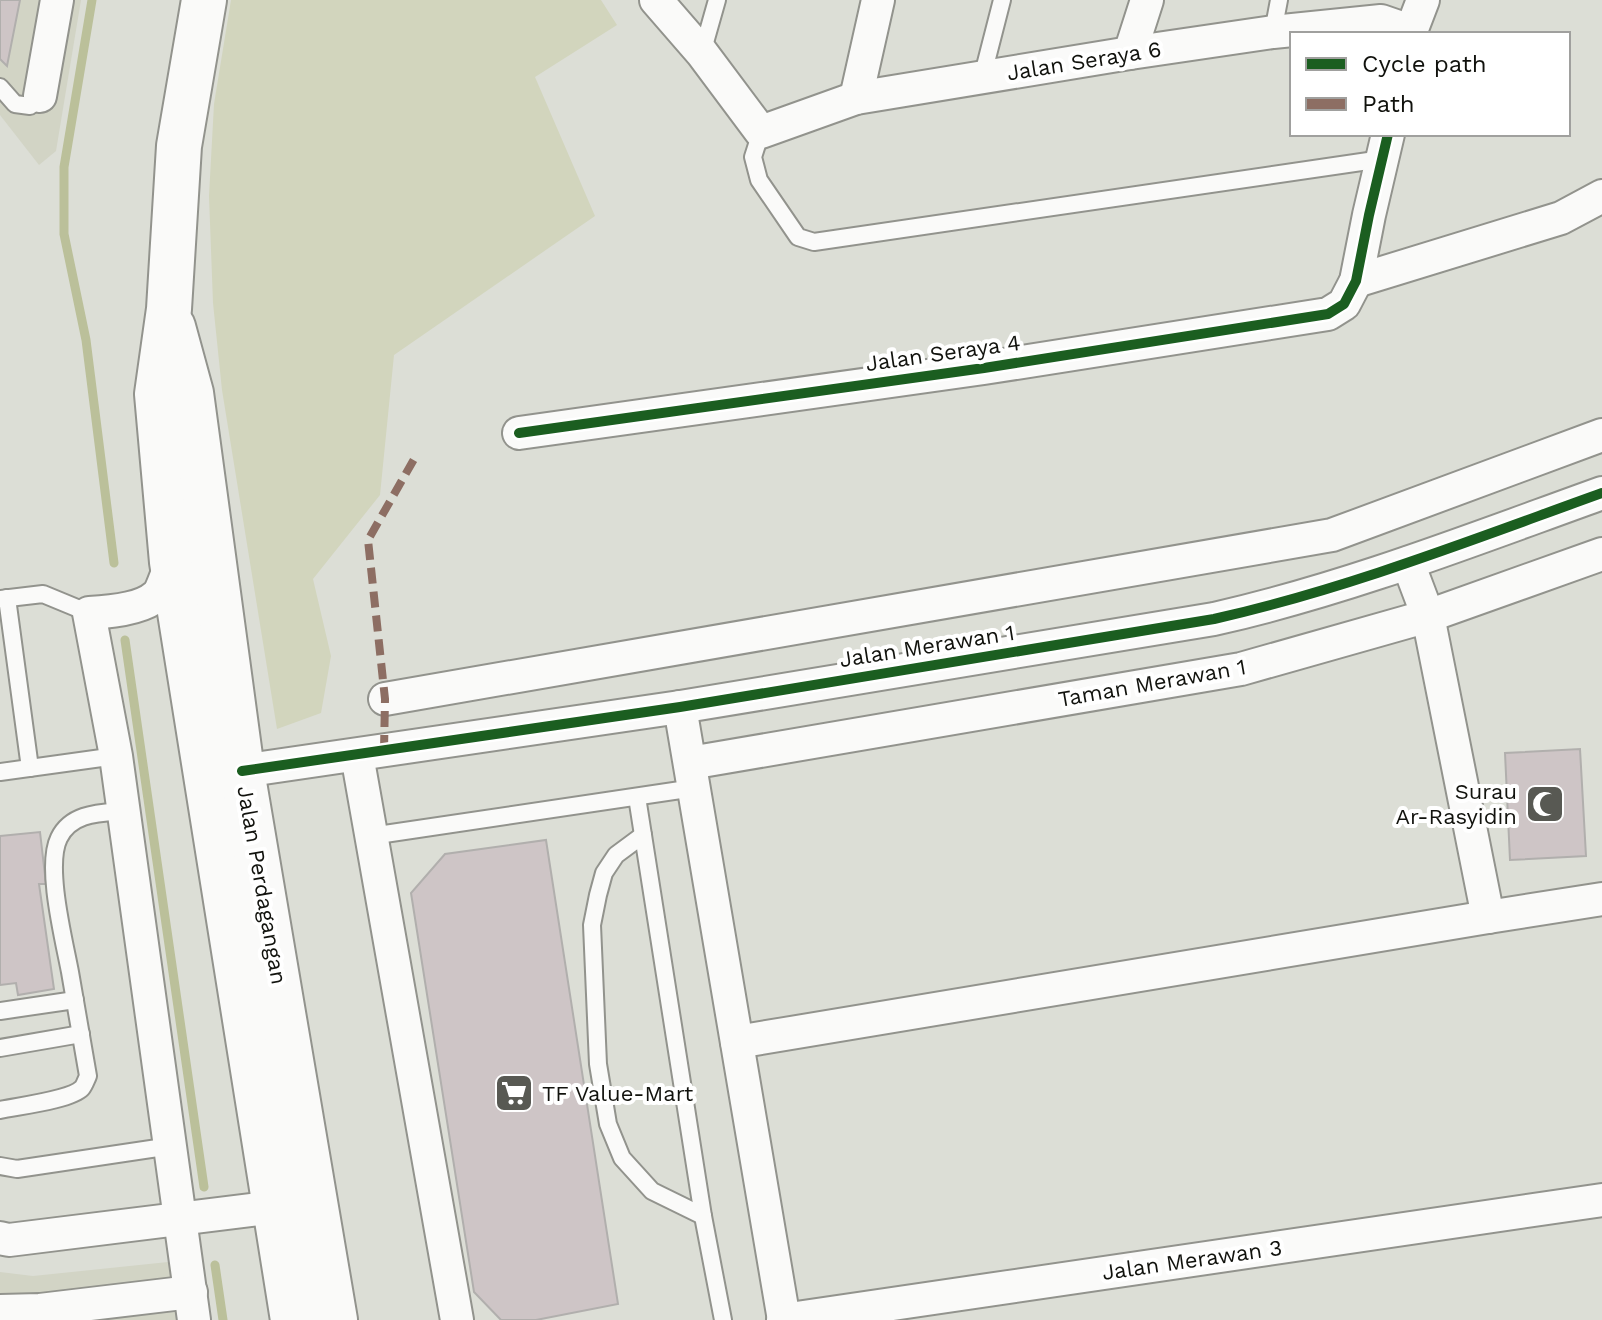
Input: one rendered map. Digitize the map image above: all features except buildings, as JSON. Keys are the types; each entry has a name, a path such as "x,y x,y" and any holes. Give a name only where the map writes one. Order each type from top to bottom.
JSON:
{"main road":[{"name":"Jalan Perdagangan","path":"204,0 179,146 169,309 157,394 172,562 255,1209 293,1320"},
{"name":"Jalan Perdagangan","path":"169,309 191,393 242,771 335,1320"}],"street":[{"path":"40,96 57,0"},
{"path":"656,0 702,53 761,132"},
{"path":"856,98 878,0"},
{"path":"1130,53 1147,0"},
{"path":"1410,32 1423,0"},
{"name":"Jalan Seraya 6","path":"761,132 856,98 1130,53 1273,32 1381,21 1410,32"},
{"path":"1385,147 1356,281 1561,218 1602,196"},
{"name":"Jalan Seraya 4","path":"519,433 984,368 1328,314 1344,304 1356,281"},
{"path":"385,699 1332,535 1602,435"},
{"name":"Jalan Merawan 1","path":"242,771 680,707 1214,619 1278,604 1408,563 1602,493"},
{"path":"1332,535 1349,582"},
{"name":"Taman Merawan 1","path":"692,775 1241,669 1428,616 1602,554"},
{"path":"0,1311 41,1315 192,1306 186,1218 171,1146 116,756 112,610 157,596 172,562"},
{"path":"1408,563 1428,616 1488,917"},
{"path":"680,707 783,1320"},
{"path":"357,755 457,1320"},
{"path":"737,1042 1602,899"},
{"name":"Jalan Merawan 3","path":"783,1320 1602,1200"},
{"path":"0,1238 9,1240 255,1209"}],"lane":[{"path":"702,53 717,0"},
{"path":"982,78 1002,0"},
{"path":"1273,32 1279,0"},
{"path":"0,87 15,104 30,106 40,96"},
{"path":"761,132 753,157 759,180 798,237 814,242 1385,147"},
{"path":"30,768 4,598 43,594 112,610"},
{"path":"0,772 116,756"},
{"path":"371,836 637,797 692,775"},
{"path":"637,797 703,1216 723,1320"},
{"path":"0,1110 73,1093 83,1087 88,1076 56,892 54,852 59,836 78,818 123,811"},
{"path":"643,835 616,855 604,873 592,925 598,1064 608,1124 622,1158 652,1191 703,1216"},
{"path":"0,1011 75,1000"},
{"path":"0,1048 81,1034"},
{"path":"0,1166 17,1169 171,1146"}],"shaded area":[{"path":"0,0 81,0 56,151 39,165 0,115"},
{"path":"197,1259 204,1320 0,1320 0,1272 33,1276"}],"green space":[{"path":"231,0 601,0 617,25 535,77 595,216 394,355 380,495 313,579 331,656 321,713 277,729 222,390 213,303 209,196 214,104"}],"waterway":[{"path":"92,0 64,167 64,234 86,340 114,563"},
{"path":"125,640 204,1187"},
{"path":"215,1265 223,1320"}],"marked path":[{"path":"384,751 385,699 368,540 417,454"}],"cycle path":[{"path":"519,433 984,368 1328,314 1344,304 1356,281 1388,136"},
{"path":"242,771 680,707 1214,619 1361,578 1602,493"}],"place":[{"name":"Surau Ar-Rasyidin","path":"1545,804"},
{"name":"TF Value-Mart","path":"514,1093"}]}
